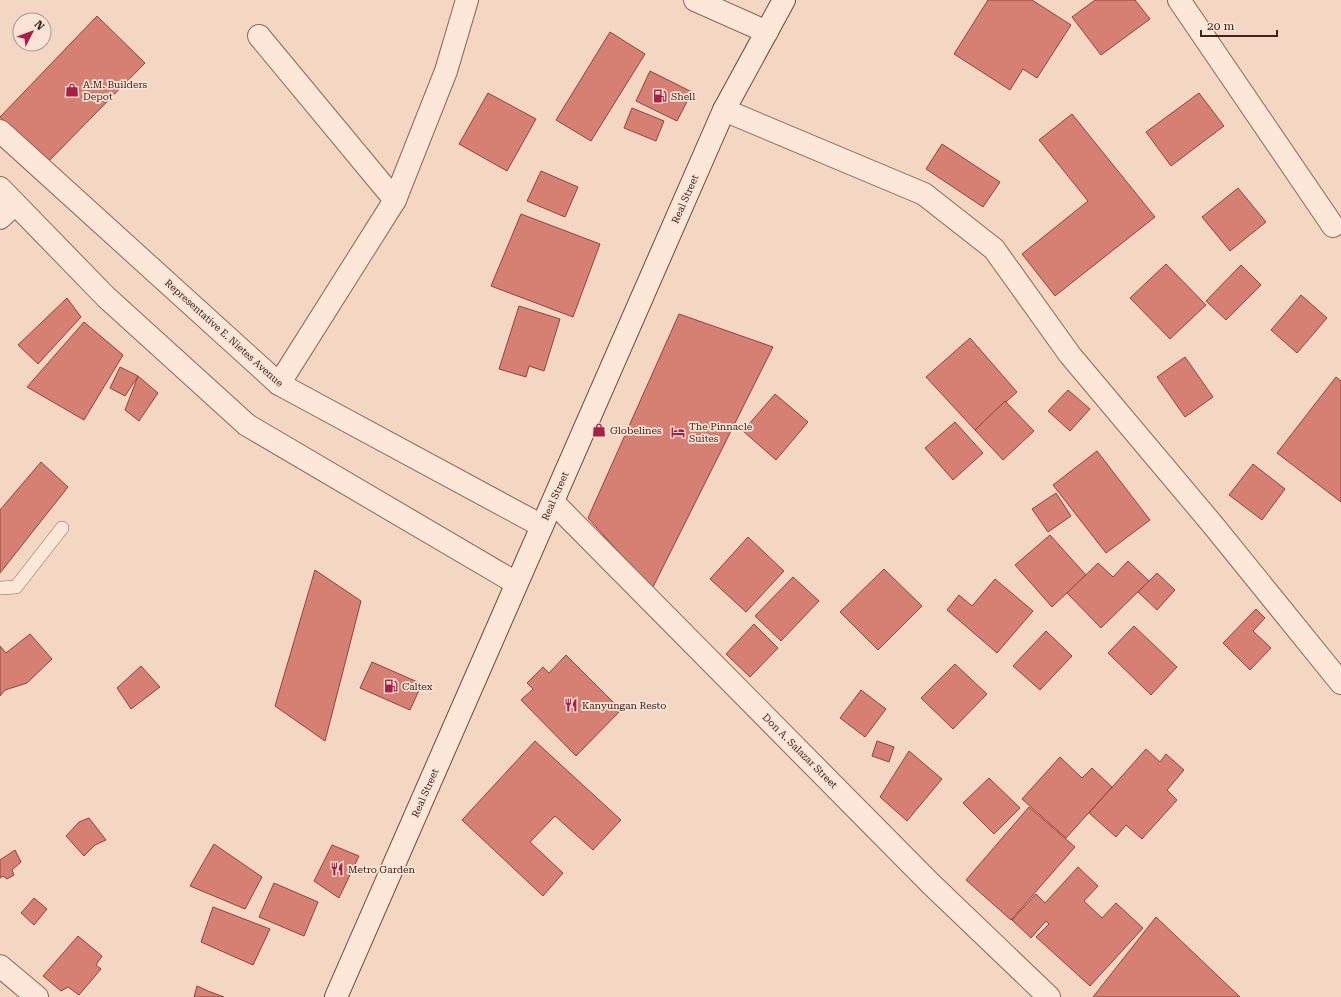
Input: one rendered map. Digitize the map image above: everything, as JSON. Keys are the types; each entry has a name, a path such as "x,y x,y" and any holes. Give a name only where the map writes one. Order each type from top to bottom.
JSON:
{"street":[{"path":"279,384 395,200 446,71 468,0"},
{"path":"695,0 767,32"},
{"name":"Real Street","path":"336,997 724,110 784,0"},
{"path":"1179,0 1333,226"},
{"path":"259,36 395,200"},
{"path":"724,110 924,194 994,249 1070,355 1213,525 1341,683"},
{"name":"Representative E. Nietes Avenue","path":"0,131 279,384 542,526"},
{"path":"0,188 8,211 106,297 247,425 516,583"},
{"name":"Don A. Salazar Street","path":"553,502 931,884 1049,997"},
{"path":"0,966 37,997"}],"lane":[{"path":"0,588 16,587 62,528"}],"building":[{"path":"988,0 1032,0 1071,25 1037,78 1023,69 1010,90 954,54"},
{"path":"1095,0 1135,0 1150,19 1101,55 1072,17"},
{"name":"A.M. Builders Depot","path":"97,16 145,63 45,165 0,117"},
{"path":"610,32 645,54 591,141 556,120"},
{"path":"650,71 692,92 677,121 636,101"},
{"path":"488,93 536,119 507,171 459,144"},
{"path":"1199,93 1224,126 1171,166 1146,132"},
{"path":"632,108 664,121 656,141 624,128"},
{"path":"1072,114 1155,217 1055,296 1022,254 1088,201 1039,140"},
{"path":"942,144 1000,182 983,207 926,169"},
{"path":"541,171 578,187 565,217 527,201"},
{"path":"1238,188 1266,222 1230,251 1202,217"},
{"path":"521,214 600,244 573,317 491,286"},
{"path":"1166,264 1206,305 1170,339 1130,298"},
{"path":"1241,265 1261,285 1226,320 1206,301"},
{"path":"1301,295 1327,318 1297,353 1271,330"},
{"path":"67,298 81,317 38,364 18,345"},
{"path":"519,306 560,319 544,371 529,366 526,377 499,369"},
{"name":"The Pinnacle Suites","path":"679,314 773,347 652,589 588,518"},
{"path":"84,322 123,355 84,420 27,387"},
{"path":"970,338 1017,392 975,430 926,377"},
{"path":"1185,357 1213,397 1185,417 1157,377"},
{"path":"120,367 138,376 125,396 110,388"},
{"path":"138,376 158,393 139,421 125,410"},
{"path":"1336,377 1341,381 1341,502 1277,453"},
{"path":"1068,390 1090,409 1070,431 1048,411"},
{"path":"775,394 808,422 776,460 743,431"},
{"path":"1005,401 1034,431 1003,460 975,430"},
{"path":"955,422 983,453 953,480 925,448"},
{"path":"1097,451 1150,520 1106,553 1053,485"},
{"path":"41,462 68,487 0,573 0,510"},
{"path":"1253,464 1285,489 1262,520 1229,495"},
{"path":"1056,493 1071,516 1048,532 1032,509"},
{"path":"1050,535 1086,575 1052,607 1015,565"},
{"path":"748,537 784,571 746,612 710,579"},
{"path":"1128,561 1149,581 1101,628 1067,593 1098,563 1113,577"},
{"path":"884,569 922,606 878,650 840,612"},
{"path":"315,570 361,601 325,741 275,706"},
{"path":"1157,573 1175,590 1157,610 1138,592"},
{"path":"793,577 819,601 781,641 755,616"},
{"path":"995,579 1033,611 997,653 947,610 959,595 972,606"},
{"path":"1256,609 1265,618 1253,631 1271,648 1250,670 1223,643"},
{"path":"754,624 778,648 750,677 726,654"},
{"path":"1134,626 1177,667 1151,695 1108,653"},
{"path":"1046,631 1072,656 1040,690 1013,666"},
{"path":"30,634 52,659 27,683 5,690 0,696 0,646 6,653"},
{"name":"Kanyungan Resto","path":"566,655 621,710 576,756 521,700 533,689 527,683 543,667 549,673"},
{"name":"Caltex","path":"372,662 422,684 410,710 360,688"},
{"path":"955,664 987,694 953,729 921,698"},
{"path":"141,666 160,687 131,709 117,688"},
{"path":"861,690 886,709 865,737 840,718"},
{"path":"535,741 621,820 593,850 555,816 530,842 563,873 543,896 462,820"},
{"path":"877,741 894,747 889,762 872,756"},
{"path":"1146,749 1160,762 1166,754 1184,770 1167,790 1177,800 1142,839 1126,825 1116,837 1089,813"},
{"path":"909,751 942,779 907,821 880,797"},
{"path":"1060,757 1082,778 1092,768 1112,787 1066,838 1022,799"},
{"path":"989,778 1020,808 994,834 963,803"},
{"path":"1029,807 1075,847 1011,920 966,880"},
{"path":"89,818 106,840 95,845 84,856 66,836 79,822"},
{"path":"214,844 262,877 245,909 190,886"},
{"name":"Metro Garden","path":"332,845 359,856 339,898 314,881"},
{"path":"15,850 21,862 12,870 14,875 7,879 3,876 0,878 0,860"},
{"path":"1078,867 1098,886 1084,901 1102,918 1116,903 1143,928 1090,986 1036,937 1049,924 1046,921 1031,938 1012,920 1036,894 1045,903"},
{"path":"274,883 318,902 304,936 259,917"},
{"path":"34,898 47,909 34,925 21,913"},
{"path":"213,907 270,929 253,965 201,942"},
{"path":"1156,917 1240,997 1093,997"},
{"path":"78,936 102,956 96,965 101,969 79,995 68,987 61,991 43,976"},
{"path":"197,986 208,991 224,997 194,997"}],"place":[{"name":"A.M. Builders Depot","path":"72,90"},
{"name":"Shell","path":"660,96"},
{"name":"Globelines","path":"599,430"},
{"name":"The Pinnacle Suites","path":"678,432"},
{"name":"Caltex","path":"391,686"},
{"name":"Kanyungan Resto","path":"571,705"},
{"name":"Metro Garden","path":"337,869"}]}
